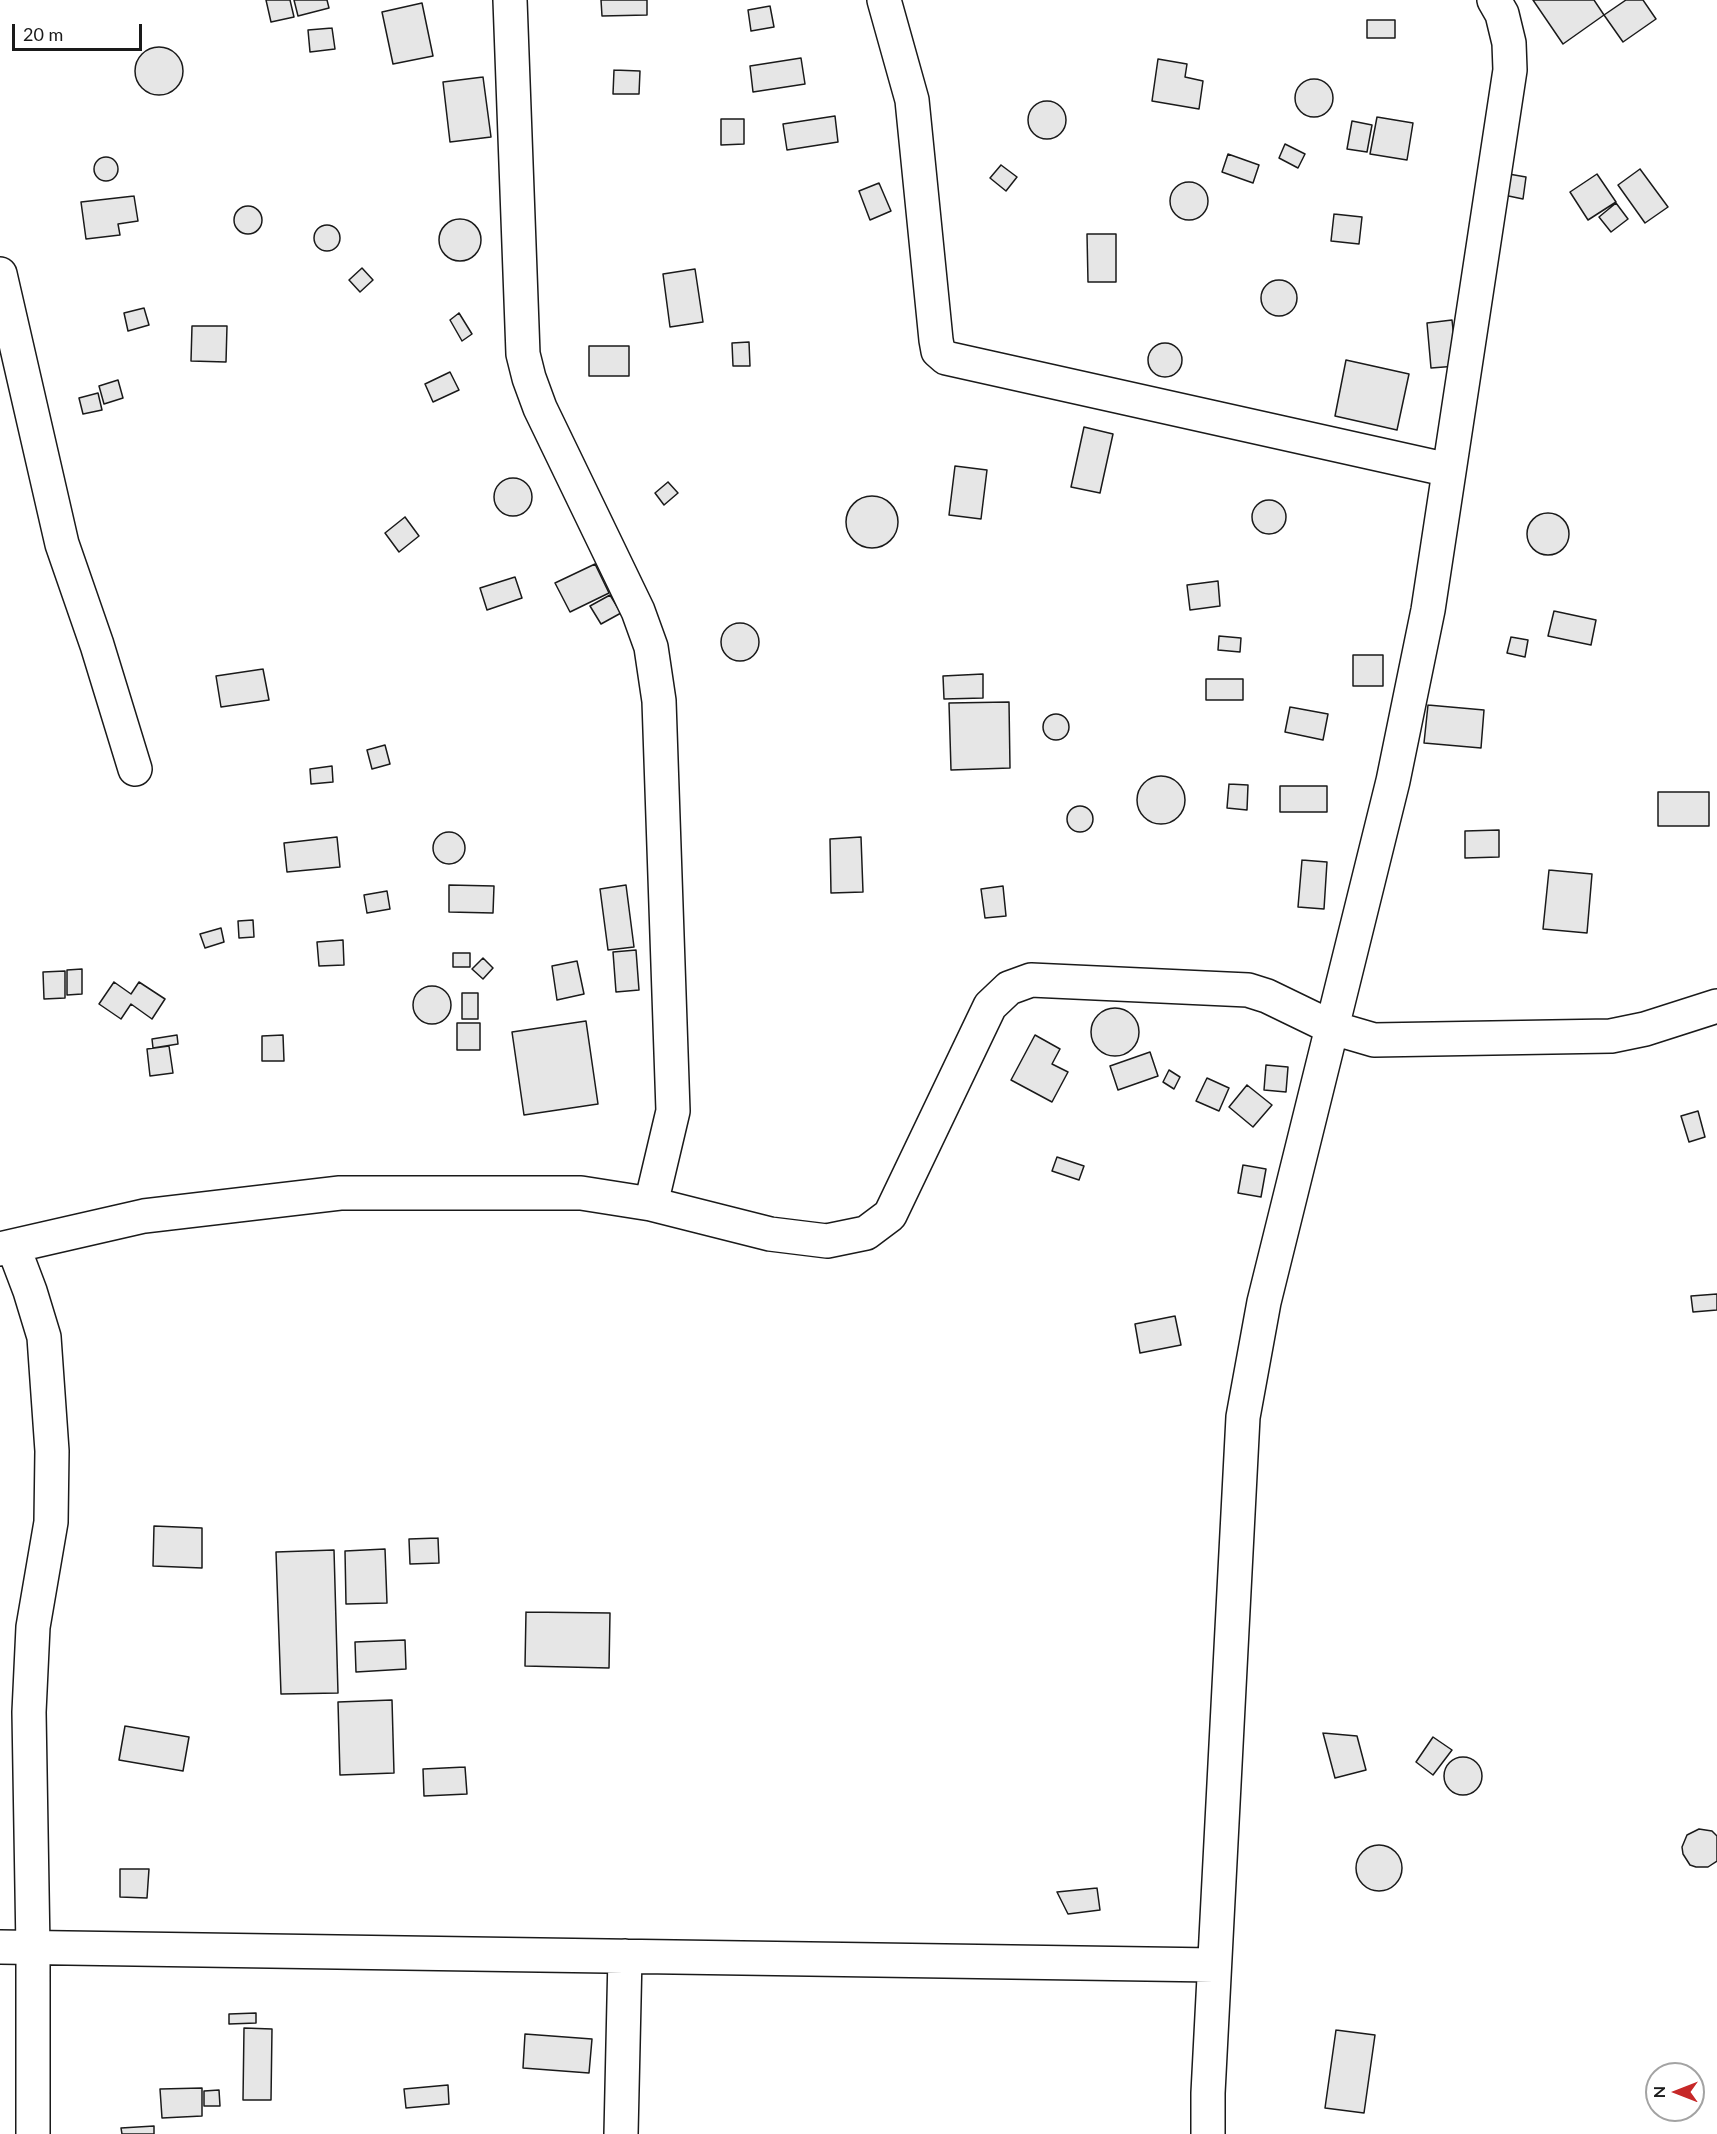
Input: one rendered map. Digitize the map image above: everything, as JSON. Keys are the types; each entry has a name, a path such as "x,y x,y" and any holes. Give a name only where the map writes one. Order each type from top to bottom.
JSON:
{"street":[{"path":"510,0 523,354 540,408 638,610 651,647 659,700 673,1111 651,1204"},
{"path":"884,0 912,100 936,340 938,351 946,358 1449,470"},
{"path":"1208,2134 1214,1965 1243,1417 1264,1302 1395,770 1428,610 1510,70 1509,43 1502,14 1494,0"},
{"path":"0,274 62,544 97,645 135,769"},
{"path":"33,2134 29,1712 33,1627 51,1522 52,1451 44,1337 30,1291 7,1248 144,1216 340,1193 581,1193 651,1204 770,1234 827,1241 866,1233 890,1215 990,1006 1009,988 1031,980 1248,990 1267,996 1333,1028 1374,1040 1611,1036 1645,1029 1717,1006"},
{"path":"0,1947 1214,1965"},
{"path":"621,2134 625,1956"}],"building":[{"path":"266,0 290,0 294,17 271,22"},
{"path":"294,0 327,0 329,8 298,16"},
{"path":"601,0 647,0 647,15 602,16"},
{"path":"1533,0 1594,0 1604,15 1563,44"},
{"path":"1626,0 1643,0 1656,19 1623,42 1604,15"},
{"path":"422,3 433,56 393,64 382,12"},
{"path":"770,6 774,27 751,31 748,10"},
{"path":"1367,20 1395,20 1395,38 1367,38"},
{"path":"332,28 335,49 310,52 308,30"},
{"path":"159,47 176,54 183,71 176,88 159,95 142,88 135,71 142,54"},
{"path":"801,58 805,84 753,92 750,66"},
{"path":"1158,59 1187,64 1185,77 1203,81 1199,109 1152,101"},
{"path":"614,70 640,71 639,94 613,94"},
{"path":"483,77 491,137 450,142 443,82"},
{"path":"1314,79 1321,80 1327,85 1332,91 1332,105 1327,111 1321,116 1314,117 1307,116 1301,111 1296,105 1295,98 1296,91 1301,85 1307,80"},
{"path":"1047,101 1054,102 1060,107 1065,113 1065,127 1060,133 1054,138 1047,139 1040,138 1034,133 1029,127 1028,120 1029,113 1034,107 1040,102"},
{"path":"835,116 838,142 787,150 783,124"},
{"path":"1377,117 1413,123 1407,160 1370,154"},
{"path":"721,119 744,119 744,144 721,145"},
{"path":"1352,121 1372,125 1367,152 1347,149"},
{"path":"1285,144 1305,154 1298,168 1279,158"},
{"path":"1228,154 1259,165 1253,183 1222,172"},
{"path":"106,157 115,160 118,169 115,178 106,181 97,178 94,169 97,160"},
{"path":"1001,165 1017,177 1006,191 990,178"},
{"path":"1640,169 1668,207 1645,223 1618,185"},
{"path":"1503,173 1526,177 1523,199 1499,194"},
{"path":"1597,174 1616,202 1588,220 1570,192"},
{"path":"1189,182 1196,183 1202,188 1207,194 1207,208 1202,214 1196,219 1189,220 1182,219 1176,214 1171,208 1170,201 1171,194 1176,188 1182,183"},
{"path":"879,183 891,211 870,220 859,191"},
{"path":"134,196 138,221 118,224 120,235 86,239 81,202"},
{"path":"1616,203 1628,219 1611,232 1599,217"},
{"path":"248,206 258,210 262,220 258,230 248,234 238,230 234,220 238,210"},
{"path":"1334,214 1362,217 1359,244 1331,241"},
{"path":"460,219 475,225 481,240 475,255 460,261 445,255 439,240 445,225"},
{"path":"327,225 337,228 340,238 337,248 327,251 317,248 314,238 317,228"},
{"path":"1087,234 1116,234 1116,282 1088,282"},
{"path":"362,268 373,280 360,292 349,280"},
{"path":"695,269 703,322 670,327 663,274"},
{"path":"1279,280 1292,285 1297,298 1292,311 1279,316 1266,311 1261,298 1266,285"},
{"path":"144,308 149,325 128,331 124,313"},
{"path":"459,313 472,334 462,341 450,320"},
{"path":"1452,320 1457,366 1431,368 1427,323"},
{"path":"192,326 227,326 226,362 191,361"},
{"path":"749,342 750,366 733,366 732,343"},
{"path":"1165,343 1177,348 1182,360 1177,372 1165,377 1153,372 1148,360 1153,348"},
{"path":"589,346 629,346 629,376 589,376"},
{"path":"1346,360 1409,374 1397,430 1335,416"},
{"path":"450,372 459,390 433,402 425,384"},
{"path":"118,380 123,398 104,404 99,386"},
{"path":"98,393 102,410 83,414 79,398"},
{"path":"1084,427 1113,434 1100,493 1071,487"},
{"path":"955,466 987,470 981,519 949,515"},
{"path":"513,478 520,479 526,484 531,490 531,504 526,510 520,515 513,516 506,515 500,510 495,504 494,497 495,490 500,484 506,479"},
{"path":"668,482 678,493 664,505 655,493"},
{"path":"872,496 886,500 894,508 898,522 894,536 886,544 872,548 858,544 850,536 846,522 850,508 858,500"},
{"path":"1269,500 1281,505 1286,517 1281,529 1269,534 1257,529 1252,517 1257,505"},
{"path":"1548,513 1556,514 1563,519 1568,526 1568,542 1563,549 1556,554 1548,555 1540,554 1533,549 1528,542 1527,534 1528,526 1533,519 1540,514"},
{"path":"405,517 419,536 399,552 385,533"},
{"path":"595,564 609,593 570,612 555,583"},
{"path":"515,577 522,598 487,610 480,588"},
{"path":"1218,581 1220,606 1190,610 1187,585"},
{"path":"610,595 621,613 601,624 590,606"},
{"path":"1554,611 1596,620 1591,645 1548,636"},
{"path":"740,623 747,624 753,629 758,635 758,649 753,655 747,660 740,661 733,660 727,655 722,649 721,642 722,635 727,629 733,624"},
{"path":"1219,636 1241,638 1240,652 1218,650"},
{"path":"1511,637 1528,640 1525,657 1507,653"},
{"path":"1353,655 1383,655 1383,686 1353,686"},
{"path":"263,669 269,700 221,707 216,676"},
{"path":"983,674 983,698 944,699 943,676"},
{"path":"1206,679 1243,679 1243,700 1206,700"},
{"path":"1009,702 1010,768 951,770 949,703"},
{"path":"1428,705 1484,710 1481,748 1424,743"},
{"path":"1290,707 1328,714 1323,740 1285,732"},
{"path":"1056,714 1065,718 1069,727 1065,736 1056,740 1047,736 1043,727 1047,718"},
{"path":"385,745 390,764 372,769 367,750"},
{"path":"332,766 333,782 311,784 310,769"},
{"path":"1161,776 1178,783 1185,800 1178,817 1161,824 1144,817 1137,800 1144,783"},
{"path":"1229,784 1248,785 1247,810 1227,808"},
{"path":"1280,786 1327,786 1327,812 1280,812"},
{"path":"1658,792 1709,792 1709,826 1658,826"},
{"path":"1080,806 1089,810 1093,819 1089,828 1080,832 1071,828 1067,819 1071,810"},
{"path":"1499,830 1499,857 1465,858 1465,831"},
{"path":"449,832 460,837 465,848 460,859 449,864 438,859 433,848 438,837"},
{"path":"337,837 340,867 287,872 284,843"},
{"path":"861,837 863,892 831,893 830,839"},
{"path":"1302,860 1327,862 1324,909 1298,907"},
{"path":"1549,870 1592,874 1587,933 1543,929"},
{"path":"449,885 494,886 493,913 449,912"},
{"path":"626,885 634,947 608,950 600,889"},
{"path":"1003,886 1006,916 985,918 981,889"},
{"path":"387,891 390,909 367,913 364,895"},
{"path":"253,920 254,937 239,938 238,921"},
{"path":"221,928 224,942 205,948 200,934"},
{"path":"343,940 344,965 319,966 317,942"},
{"path":"636,950 639,990 616,992 613,952"},
{"path":"453,953 470,953 470,967 453,967"},
{"path":"483,958 493,968 483,979 472,969"},
{"path":"577,961 584,994 557,1000 552,966"},
{"path":"82,969 82,994 67,995 67,970"},
{"path":"65,971 65,998 44,999 43,972"},
{"path":"114,982 131,994 139,982 165,999 152,1019 131,1004 121,1019 99,1004"},
{"path":"432,986 445,992 451,1005 445,1018 432,1024 419,1018 413,1005 419,992"},
{"path":"462,993 478,993 478,1019 462,1019"},
{"path":"1115,1008 1132,1015 1139,1032 1132,1049 1115,1056 1098,1049 1091,1032 1098,1015"},
{"path":"586,1021 598,1104 524,1115 512,1032"},
{"path":"457,1023 480,1023 480,1050 457,1050"},
{"path":"177,1035 178,1044 153,1048 152,1039"},
{"path":"283,1035 284,1061 262,1061 262,1036"},
{"path":"1035,1035 1060,1049 1052,1064 1068,1072 1052,1102 1011,1080"},
{"path":"169,1046 173,1073 150,1076 147,1049"},
{"path":"1150,1052 1158,1076 1118,1090 1110,1066"},
{"path":"1266,1065 1288,1067 1286,1092 1264,1090"},
{"path":"1169,1070 1180,1077 1174,1089 1163,1082"},
{"path":"1207,1078 1229,1088 1219,1111 1196,1101"},
{"path":"1247,1085 1272,1105 1253,1127 1229,1107"},
{"path":"1698,1111 1705,1137 1689,1142 1681,1116"},
{"path":"1057,1157 1084,1166 1079,1180 1052,1171"},
{"path":"1243,1165 1266,1169 1261,1197 1238,1193"},
{"path":"1717,1294 1717,1310 1693,1312 1691,1296"},
{"path":"1175,1316 1181,1345 1140,1353 1135,1324"},
{"path":"154,1526 202,1528 202,1568 153,1566"},
{"path":"438,1538 439,1563 410,1564 409,1539"},
{"path":"385,1549 387,1603 346,1604 345,1551"},
{"path":"334,1550 338,1693 281,1694 276,1552"},
{"path":"526,1612 610,1613 609,1668 525,1666"},
{"path":"405,1640 406,1669 356,1672 355,1642"},
{"path":"392,1700 394,1773 340,1775 338,1702"},
{"path":"125,1726 189,1737 183,1771 119,1760"},
{"path":"1323,1733 1357,1736 1366,1770 1335,1778"},
{"path":"1433,1737 1452,1750 1433,1775 1416,1762"},
{"path":"1463,1757 1477,1762 1482,1776 1477,1790 1463,1795 1449,1790 1444,1776 1449,1762"},
{"path":"465,1767 467,1794 424,1796 423,1769"},
{"path":"1699,1829 1712,1831 1717,1836 1717,1861 1708,1867 1690,1865 1683,1854 1682,1847 1687,1835"},
{"path":"1379,1845 1388,1846 1395,1852 1401,1859 1401,1877 1395,1884 1388,1890 1379,1891 1370,1890 1363,1884 1357,1877 1356,1868 1357,1859 1363,1852 1370,1846"},
{"path":"120,1869 149,1869 147,1898 120,1897"},
{"path":"1097,1888 1100,1910 1068,1914 1057,1892"},
{"path":"256,2013 256,2023 229,2024 229,2014"},
{"path":"244,2028 272,2029 271,2100 243,2100"},
{"path":"1336,2030 1375,2035 1364,2113 1325,2108"},
{"path":"525,2034 592,2039 589,2073 523,2068"},
{"path":"448,2085 449,2104 406,2108 404,2089"},
{"path":"202,2088 202,2116 162,2118 160,2089"},
{"path":"219,2090 220,2106 204,2106 204,2091"},
{"path":"154,2126 154,2134 122,2134 121,2128"}]}
